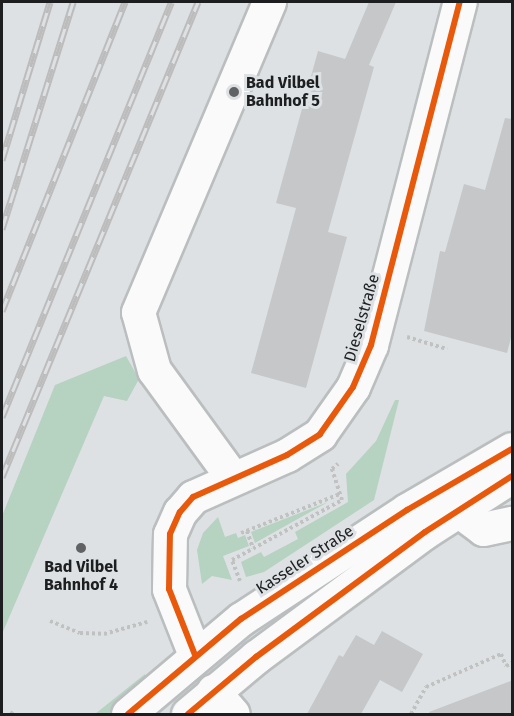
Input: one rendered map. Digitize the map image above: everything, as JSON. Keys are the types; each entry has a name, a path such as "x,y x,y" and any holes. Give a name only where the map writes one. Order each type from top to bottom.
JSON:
{"main road":[{"path":"232,477 154,370 138,312 269,2"},
{"name":"Dieselstraße","path":"223,703 195,655 169,589 170,534 186,503 232,477 287,455 320,434 340,409 363,367 460,2"},
{"name":"Kasseler Straße","path":"128,714 195,655 329,560 449,484 513,449"},
{"path":"188,714 223,703 458,510 513,476"},
{"path":"458,510 483,529 513,523"}],"path":[{"path":"406,337 447,350"},
{"path":"245,592 232,560 342,500 332,469 343,459"},
{"path":"241,533 341,494"},
{"path":"247,531 253,548"},
{"path":"50,621 80,633 104,634 147,622"},
{"path":"411,714 426,687 501,654 506,666 513,663"}],"green space":[{"path":"126,356 139,379 127,401 104,396 2,634 2,516 55,385"},
{"path":"395,400 399,400 374,500 264,572 246,577 241,562 261,552 264,557 298,539 295,532 348,502 346,474 376,441"},
{"path":"328,502 255,543 251,532"},
{"path":"218,517 225,537 236,533 238,538 245,535 249,546 223,556 232,580 212,576 202,584 197,550 203,533"},
{"path":"145,674 145,679 114,714 95,714"}],"building":[{"path":"369,2 396,2 369,65 374,67 328,232 347,237 306,388 251,373 296,208 276,203 318,51 345,59"},
{"path":"505,118 513,119 513,330 507,353 424,331 440,251 445,252 464,184 485,190"},
{"path":"382,631 423,654 402,692 380,680 361,714 307,714 339,655 343,657 356,635 374,645"},
{"path":"513,680 513,714 430,714 429,712"}],"railway":[{"path":"2,160 50,2"},
{"path":"2,229 73,2"},
{"path":"2,311 125,2"},
{"path":"2,417 171,2"},
{"path":"2,477 198,2"}],"cycle path":[{"path":"195,655 169,589 170,534 180,512 193,497 287,455 320,434 353,387 371,345 460,2"},
{"path":"128,714 241,619 407,510 512,449"},
{"path":"188,714 256,657 425,532 512,476"}],"place":[{"name":"Bad Vilbel Bahnhof 5","path":"234,92"},
{"name":"Bad Vilbel Bahnhof 4","path":"81,548"}]}
